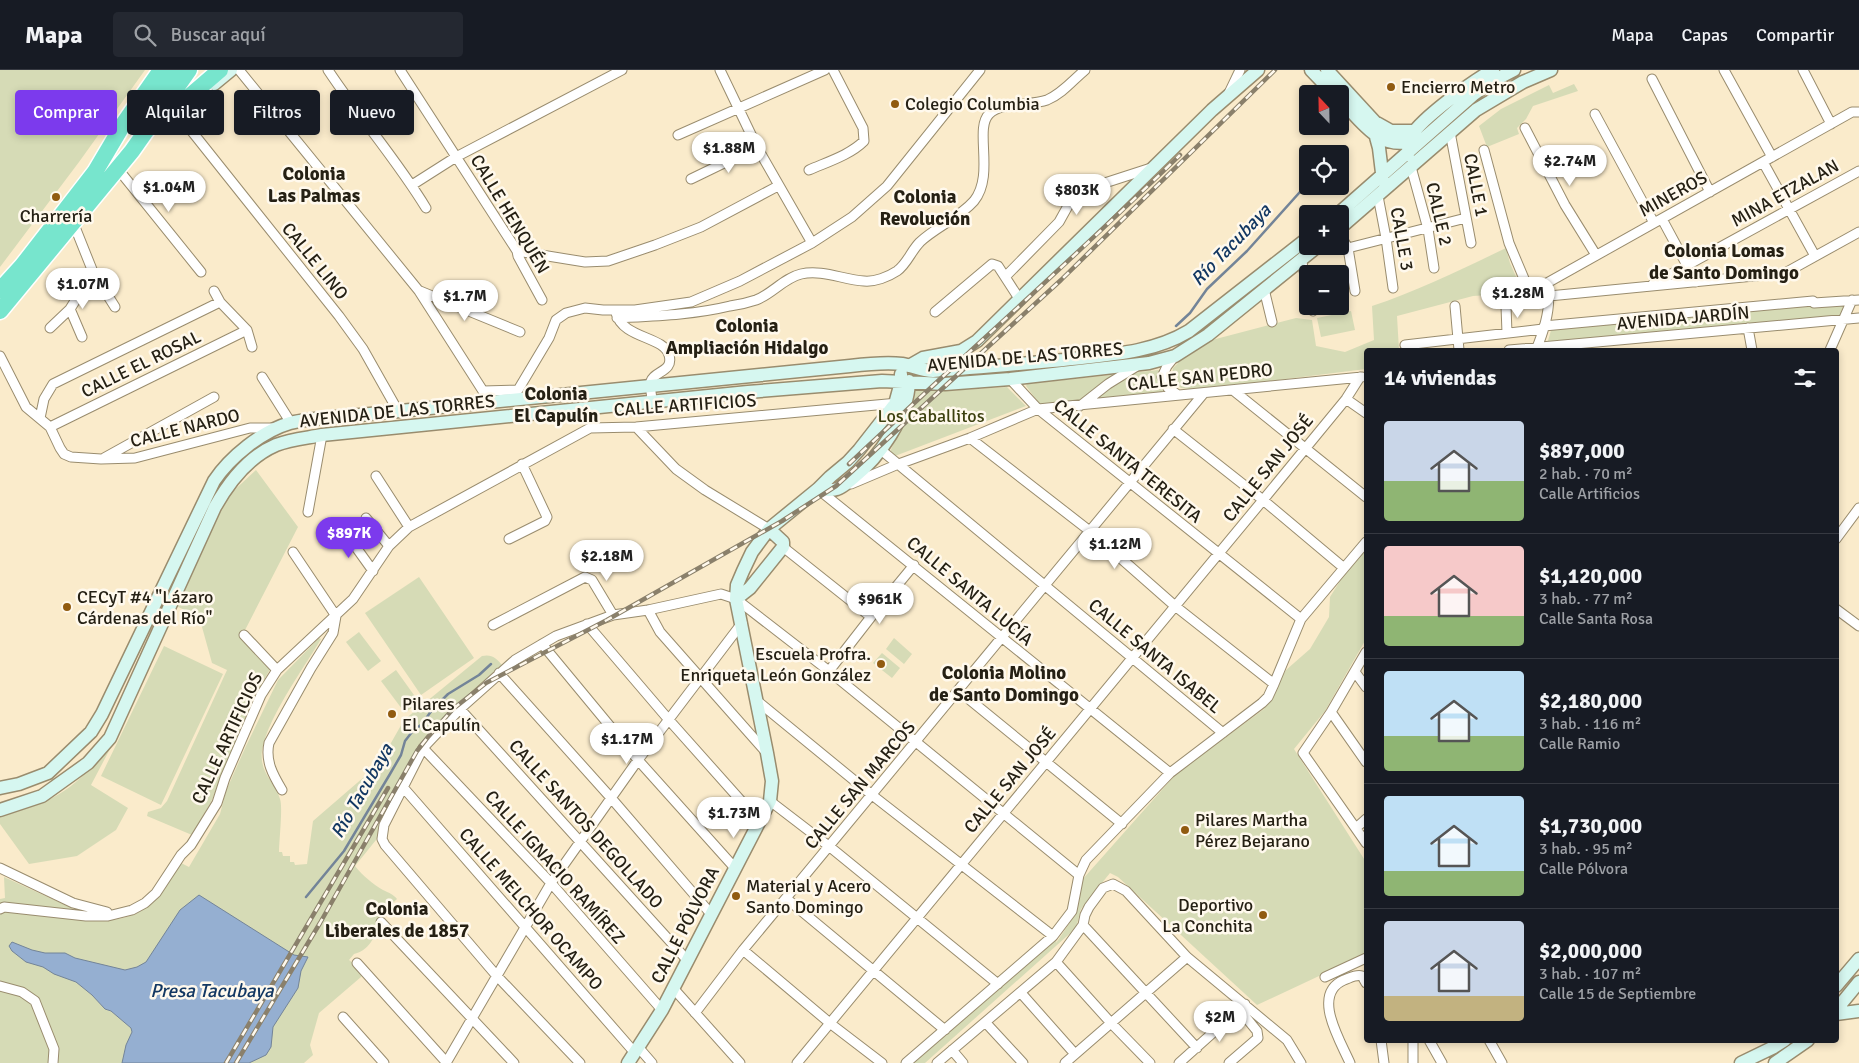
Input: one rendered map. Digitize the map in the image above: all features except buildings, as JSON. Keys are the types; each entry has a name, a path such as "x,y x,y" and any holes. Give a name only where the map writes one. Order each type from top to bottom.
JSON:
{"highway":[{"path":"0,290 95,172 124,123 161,70"},
{"path":"48,232 65,216 101,175 132,135 175,70"},
{"path":"0,311 118,169 189,70"},
{"path":"199,90 220,70"},
{"path":"132,151 150,135"}],"street":[{"path":"205,90 231,70"},
{"path":"239,70 420,291 483,391 518,390 549,338 556,320 566,313 581,308 617,314 694,314 748,302 763,296 793,277 803,273 865,281 884,278 902,266 920,242 970,204 979,192 984,178 983,125 988,114 1002,107 1053,97 1083,71"},
{"path":"328,70 412,185 426,208"},
{"name":"CALLE HENQUÉN","path":"400,70 517,251 542,300"},
{"path":"720,70 757,147 812,243"},
{"path":"678,135 825,70"},
{"path":"809,170 842,155 864,141 862,128 833,70"},
{"path":"617,314 679,305 702,298 812,243 852,217 887,186 980,70"},
{"path":"1228,96 1240,70"},
{"path":"818,489 835,490 842,488 864,469 881,450 890,437 900,403 905,382 905,365 923,358 952,354 969,347 1020,300 1228,96 1258,70"},
{"path":"1311,70 1325,85"},
{"path":"1327,70 1375,122 1382,127 1399,132 1420,134 1491,82 1514,70"},
{"path":"1349,205 1383,176 1454,96 1493,70"},
{"path":"1349,220 1476,110 1501,94 1552,70"},
{"path":"1724,70 1772,157"},
{"path":"1803,70 1831,124"},
{"path":"412,185 456,157 619,71"},
{"path":"1652,79 1710,192"},
{"path":"1349,108 1376,137 1408,148"},
{"name":"MINEROS","path":"1506,333 1506,306 1852,112 1858,112"},
{"path":"1595,114 1696,282"},
{"path":"1525,128 1565,205 1596,255"},
{"name":"CALLE 1","path":"1450,132 1471,243"},
{"name":"CALLE LINO","path":"185,135 339,316 363,349 398,411"},
{"path":"1376,137 1383,176 1380,194"},
{"path":"691,179 757,147"},
{"path":"1408,148 1411,168"},
{"path":"1484,150 1509,242 1530,293"},
{"path":"1763,162 1815,256"},
{"path":"1005,277 1059,222 1070,201 1080,190 1155,167"},
{"name":"CALLE 2","path":"1411,168 1428,229 1434,268"},
{"path":"118,169 202,272"},
{"name":"MINA ETZALAN","path":"1648,286 1859,171"},
{"path":"517,251 585,262 608,261 655,246 701,227 778,186"},
{"name":"CALLE 3","path":"1380,194 1393,288"},
{"path":"1349,248 1466,218"},
{"path":"73,222 93,272 114,307"},
{"path":"1549,296 1785,273 1859,232"},
{"name":"AVENIDA DE LAS TORRES","path":"0,788 19,784 48,773 90,732 102,714 210,488 222,468 236,455 277,428 291,423 360,415 850,366 885,363 933,371 1110,355 1174,340 1189,331 1299,245"},
{"path":"1349,254 1355,291"},
{"name":"AVENIDA DE LAS TORRES","path":"0,810 42,796 88,763 110,738 215,507 236,476 249,463 275,446 289,441 322,435 652,400 882,381 945,384 1010,379 1161,361 1175,356 1208,335 1307,255"},
{"path":"1301,260 1302,265"},
{"path":"935,312 989,265 997,264 1020,300"},
{"path":"50,328 70,309 93,272"},
{"path":"1537,348 1544,328 1549,296 1546,284"},
{"path":"1264,289 1272,322"},
{"path":"214,291 220,302 247,330 252,347"},
{"path":"420,291 520,332"},
{"path":"1831,348 1855,300"},
{"name":"AVENIDA JARDÍN","path":"1406,345 1544,328 1813,302 1855,300"},
{"path":"40,418 44,399 52,384 220,302"},
{"path":"1456,306 1459,348"},
{"path":"70,309 82,337"},
{"path":"617,314 627,329 661,345 668,351 669,360 667,367 653,378 651,386 652,400"},
{"name":"AVENIDA JARDÍN","path":"1547,348 1859,318"},
{"path":"1748,328 1754,348"},
{"name":"CALLE EL ROSAL","path":"50,427 247,330"},
{"path":"0,356 26,407 50,427"},
{"path":"1175,356 1167,366 1162,377 1168,388 1178,395"},
{"path":"1080,406 1108,384 1141,364"},
{"name":"CALLE SAN PEDRO","path":"842,488 1038,409 1234,391 1363,376"},
{"name":"CALLE SAN JOSÉ","path":"797,1063 1263,500 1363,376"},
{"path":"262,377 291,423"},
{"name":"CALLE SANTA TERESITA","path":"1010,379 1038,409 1301,619"},
{"path":"1234,391 1364,495"},
{"name":"CALLE SAN MARCOS","path":"695,1013 743,950 1091,532 1204,393"},
{"path":"101,459 214,397"},
{"path":"1346,399 1364,412"},
{"path":"736,599 737,585 743,571 752,552 769,529 818,489 859,450 900,403"},
{"name":"CALLE ARTIFICIOS","path":"120,914 145,903 156,893 181,855 191,845 217,803 224,778 261,695 277,670 353,599 389,546 409,527 590,428 636,427 900,403"},
{"path":"360,415 360,431"},
{"name":"CALLE NARDO","path":"50,427 64,454 71,457 101,459 135,458 250,428 277,428"},
{"path":"636,427 676,469 705,490 769,529 783,542 783,547 871,617"},
{"path":"1173,429 1263,500 1344,568"},
{"path":"308,512 322,435"},
{"path":"970,438 1091,532 1174,606 1274,684"},
{"name":"CALLE SANTA ISABEL","path":"881,450 896,465 1223,733"},
{"path":"509,539 545,521 547,517 522,464"},
{"path":"376,476 409,527"},
{"name":"CALLE SANTA LUCÍA","path":"818,489 1170,773"},
{"path":"1839,535 1859,508"},
{"path":"366,518 389,546"},
{"path":"345,532 373,571"},
{"path":"906,1063 1053,936 1072,911 1079,875 1086,860 1170,773 1262,703 1274,684 1301,619 1364,544"},
{"path":"736,599 750,588 783,547"},
{"path":"292,552 336,616"},
{"path":"829,671 914,565"},
{"path":"493,625 584,577 592,580 613,615"},
{"path":"580,1063 496,975 385,845 382,839 384,826 402,786 423,748 460,709 515,660 556,636 587,624 613,615 648,610 721,594 736,599 829,671 1079,875"},
{"name":"CALLE PÓLVORA","path":"634,1055 662,1010 734,867 770,801 772,780 736,599"},
{"path":"156,601 169,607"},
{"path":"648,610 660,632 767,753"},
{"path":"1839,611 1859,626"},
{"name":"CALLE ARTIFICIOS","path":"282,790 268,761 267,750 269,743 333,634 336,616"},
{"path":"357,963 446,1063 551,883 638,760 742,623"},
{"path":"587,624 759,821"},
{"path":"244,635 277,670"},
{"path":"542,644 638,760 734,867"},
{"path":"1364,656 1331,712 1303,753 1364,840"},
{"path":"1355,672 1364,684"},
{"path":"499,673 612,799 711,914"},
{"path":"959,691 1122,824"},
{"path":"756,700 872,795 1053,936"},
{"name":"CALLE SANTOS DEGOLLADO","path":"460,709 688,961"},
{"path":"1331,712 1364,759"},
{"name":"CALLE IGNACIO RAMÍREZ","path":"423,748 551,883 662,1010"},
{"name":"CALLE MELCHOR OCAMPO","path":"402,786 634,1055 652,1063"},
{"path":"770,801 830,847 998,984"},
{"path":"1356,828 1364,821"},
{"path":"0,868 73,903 95,910 120,914"},
{"path":"937,1063 1056,962 1083,924 1089,907 1103,888 1113,884 1126,891 1187,957 1242,1006 1287,1040 1301,1063"},
{"path":"786,899 875,970 945,1030"},
{"path":"0,908 86,916 120,914"},
{"path":"381,922 514,1063"},
{"path":"1083,924 1197,1048"},
{"path":"743,950 831,1024 882,1063"},
{"path":"1064,1063 1187,957"},
{"path":"1325,977 1364,959"},
{"path":"1839,1007 1858,985 1840,981 1859,959"},
{"path":"1056,962 1150,1063"},
{"path":"1350,1063 1330,1015 1328,998 1332,989 1338,983 1360,974 1364,979"},
{"path":"0,986 22,992 35,1001 54,1049 53,1063"},
{"path":"673,988 740,1063"},
{"path":"1021,993 1075,1054"},
{"path":"1179,1063 1242,1006"},
{"path":"1229,1063 1258,1038 1257,1031 1242,1006"},
{"path":"1839,1014 1859,1011"},
{"path":"342,1017 384,1063"},
{"path":"986,1023 1023,1063"},
{"path":"1381,1043 1384,1063"},
{"path":"1413,1043 1413,1063"},
{"path":"1430,1043 1442,1063"},
{"path":"1491,1043 1502,1063"},
{"path":"1741,1063 1774,1048 1780,1043"},
{"path":"1775,1063 1804,1043"},
{"path":"952,1050 963,1063"}],"green space":[{"path":"0,70 145,70 131,90 127,90 127,95 117,109 117,90 15,90 15,135 98,135 0,267"},
{"path":"1574,84 1578,91 1533,106 1526,119 1517,128 1519,134 1487,147 1479,126 1501,109 1549,85 1553,93"},
{"path":"1506,248 1510,263 1521,288 1504,294 1473,296 1397,316 1399,348 1364,348 1364,369 1198,390 1181,388 1171,379 1173,368 1192,349 1212,340 1296,318 1312,320 1316,346 1345,352 1374,340 1372,306 1423,287"},
{"path":"1845,302 1840,315 1547,344 1552,327"},
{"path":"1349,311 1351,311 1355,330 1321,337 1317,318 1332,315 1349,315"},
{"path":"1160,371 1159,382 1164,392 1042,407 1026,386 1027,384"},
{"name":"Los Caballitos","path":"1007,387 1026,406 895,456 890,452 915,391"},
{"path":"256,470 298,527 243,634 272,666 252,701 212,800 192,835 147,816 148,812 161,808 167,801 227,670 212,663 202,627 193,614 174,605 216,516 228,496"},
{"name":"Deportivo La Conchita","path":"1364,549 1364,643 1325,711 1294,749 1364,859 1364,955 1257,1005 1118,877 1110,873 1081,909 1076,928 925,1063 909,1063 1058,933 1056,943 1073,918 1082,880 1176,774 1264,709 1286,670 1310,649 1329,617 1330,597 1345,573"},
{"path":"419,577 474,658 421,695 365,613"},
{"path":"359,632 381,661 368,671 346,642"},
{"path":"319,638 321,639 275,716 267,733 263,748 263,766 281,803 279,852 282,852 283,856 290,856 290,862 294,862 295,865 307,864 313,821 379,764 404,720 482,656 494,657 503,666 421,746 376,840 355,866 372,882 397,899 381,914 384,921 369,945 354,954 349,960 363,971 361,977 319,1013 310,1045 313,1055 304,1063 167,1063 163,1042 76,982 105,1009 111,1011 131,1028 127,1063 0,1063 0,899 5,898 4,877 74,909 94,915 101,921 130,916 150,905 158,897 181,863 189,867 220,814 226,791 278,680"},
{"path":"894,638 912,654 904,664 886,649"},
{"path":"164,646 223,674 161,805 101,776"},
{"path":"882,653 900,668 892,678 873,663"},
{"path":"396,670 419,702 405,713 381,681"},
{"path":"121,728 91,785 128,808 116,830 77,856 29,864 0,824 0,813 39,803 52,798 73,785 91,768"}],"water":[{"name":"Presa Tacubaya","path":"199,895 294,955 308,957 301,971 298,988 273,1027 271,1047 266,1055 249,1063 122,1063 126,1045 132,1032 131,1028 111,1011 105,1009 76,982 54,974 43,967 26,962 12,951 9,946 12,942 32,950 45,953 65,953 75,958 125,970 137,967 146,962 180,910"}],"waterway":[{"name":"Río Tacubaya","path":"1176,326 1190,313 1207,289 1247,251 1299,193"},
{"name":"Río Tacubaya","path":"306,897 344,851 401,755 405,741 412,732 422,724 432,710 448,694 479,675 491,664"}],"railway":[{"path":"236,1063 320,923 417,751 453,709 486,683 607,620 782,521 836,486 1061,280 1275,70"},
{"path":"849,464 1180,155"},
{"path":"226,1063 388,788"}],"place":[{"name":"Encierro Metro","path":"1391,87"},
{"name":"Colegio Columbia","path":"895,104"},
{"name":"Charrería","path":"56,197"},
{"name":"CECyT #4 \"Lázaro Cárdenas del Río\"","path":"67,607"},
{"name":"Escuela Profra. Enriqueta León González","path":"881,664"},
{"name":"Pilares El Capulín","path":"392,714"},
{"name":"Pilares Martha Pérez Bejarano","path":"1185,830"},
{"name":"Material y Acero Santo Domingo","path":"736,896"},
{"name":"Deportivo La Conchita","path":"1263,915"}],"district":[{"name":"Colonia Las Palmas","path":"314,185"},
{"name":"Colonia Revolución","path":"925,208"},
{"name":"Colonia Lomas de Santo Domingo","path":"1724,262"},
{"name":"Colonia Ampliación Hidalgo","path":"747,337"},
{"name":"Colonia El Capulín","path":"556,405"},
{"name":"Colonia Molino de Santo Domingo","path":"1004,684"},
{"name":"Colonia Liberales de 1857","path":"397,920"}]}
